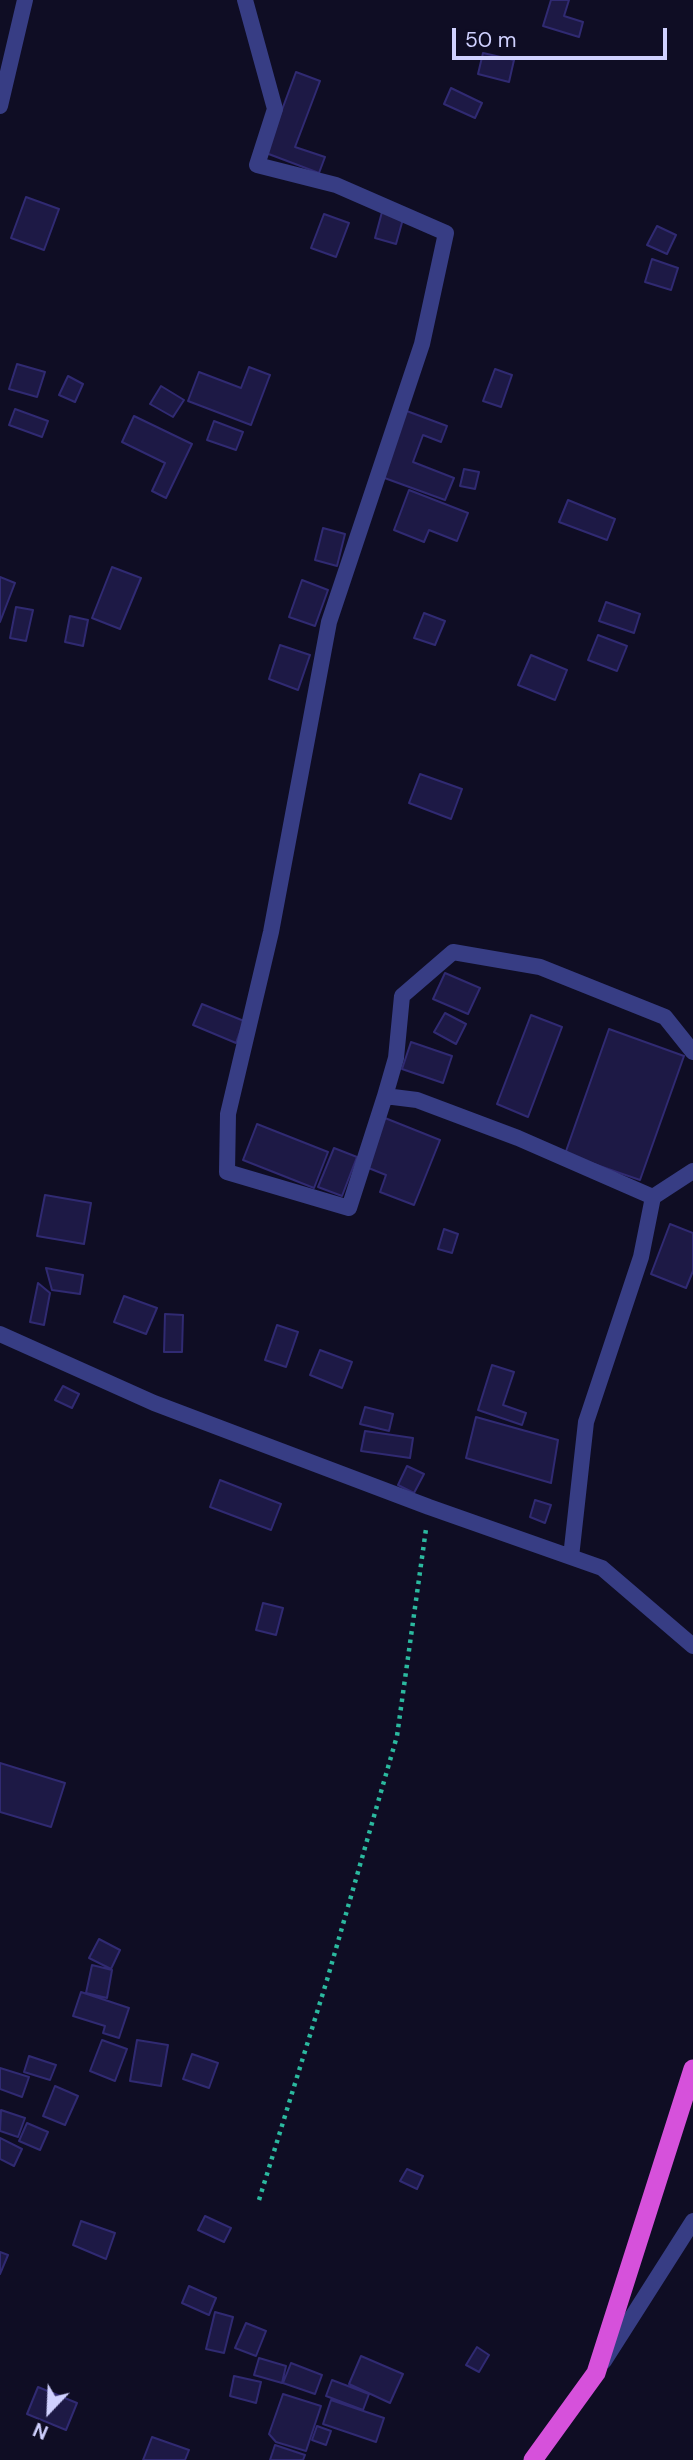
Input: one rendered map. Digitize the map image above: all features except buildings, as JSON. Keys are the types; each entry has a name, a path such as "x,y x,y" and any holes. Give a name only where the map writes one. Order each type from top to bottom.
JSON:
{"highway":[{"path":"533,2460 596,2373 693,2068"}],"lane":[{"path":"0,106 25,0"},
{"path":"245,0 275,109 257,165 337,185 446,233 422,344 329,622 271,932 228,1114 227,1172 349,1208 396,1058 402,996 453,952 540,967 665,1017 693,1052"},
{"path":"385,1096 417,1100 518,1138 653,1197"},
{"path":"571,1557 586,1422 641,1257 653,1197 693,1171"},
{"path":"0,1335 154,1403 429,1507 602,1568 693,1646"},
{"path":"596,2373 693,2221"}],"path":[{"path":"259,2200 327,1980 397,1736 429,1507"}]}
